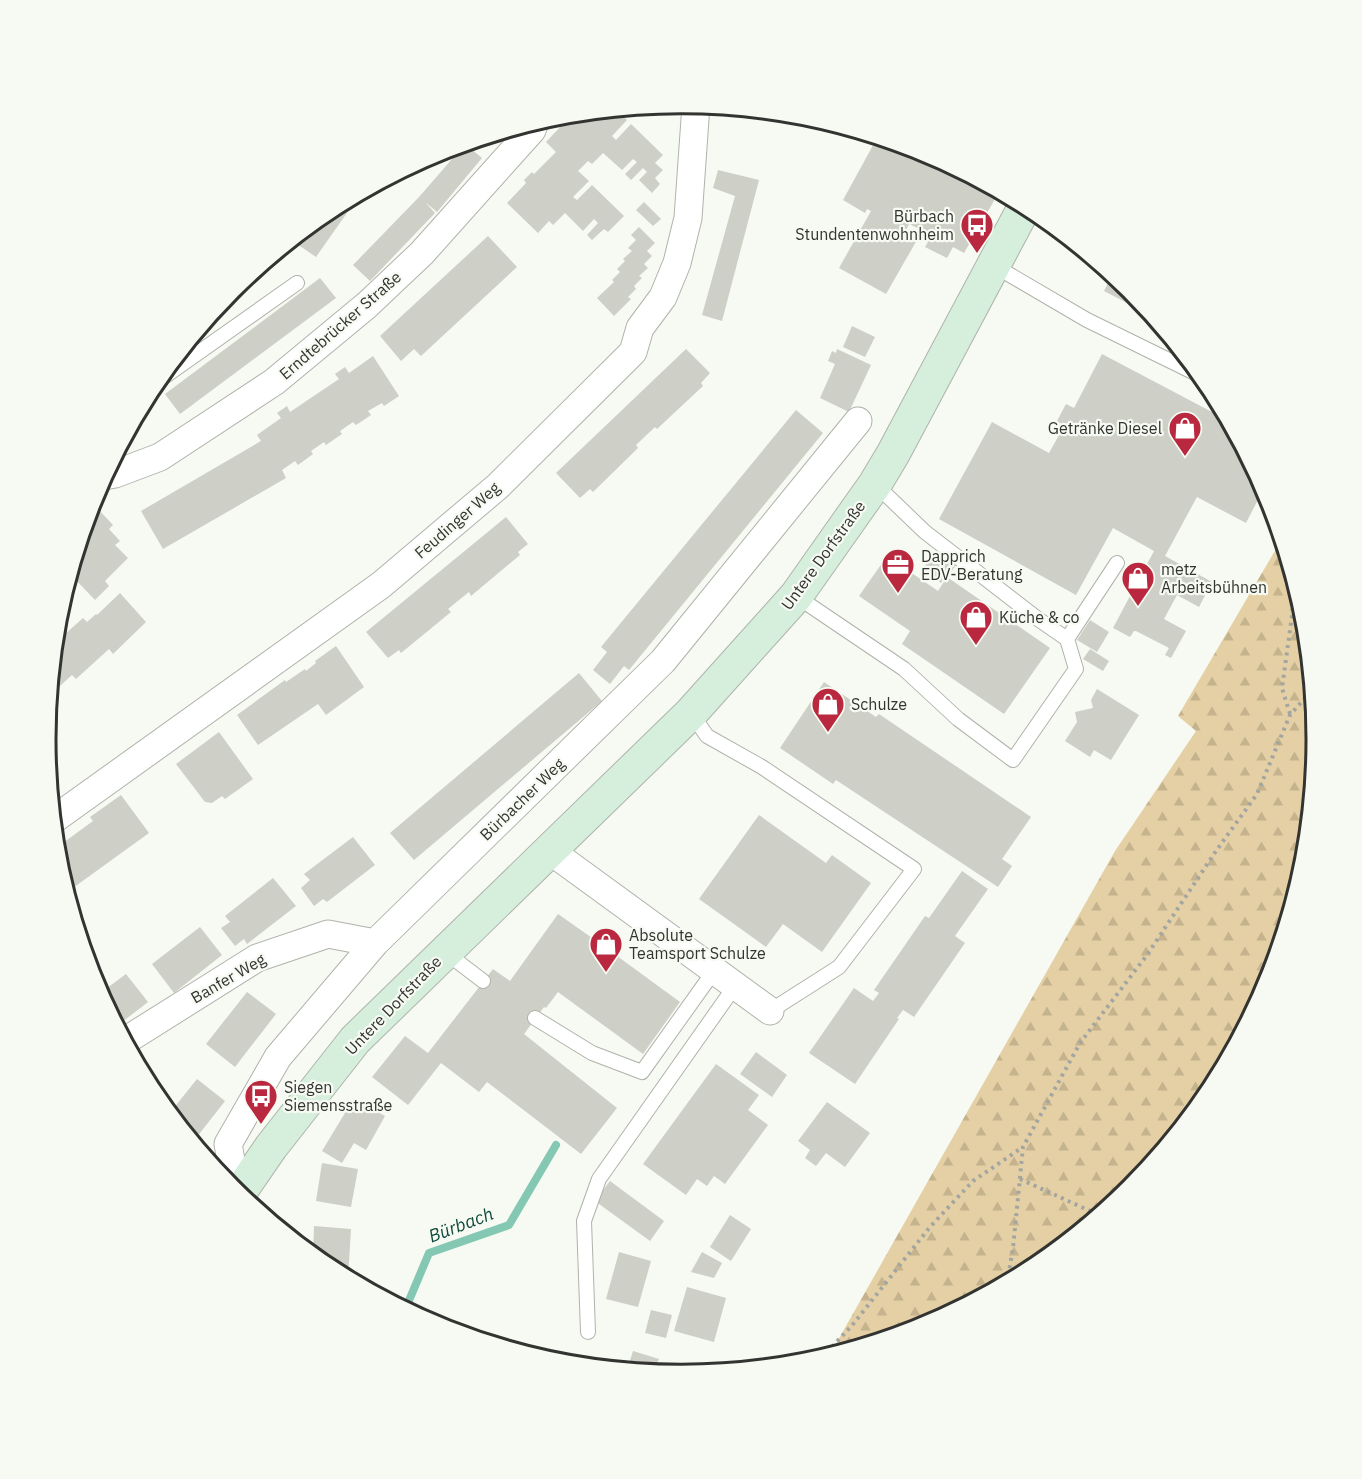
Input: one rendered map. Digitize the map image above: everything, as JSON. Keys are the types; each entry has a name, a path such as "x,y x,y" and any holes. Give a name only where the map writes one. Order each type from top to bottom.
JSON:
{"street":[{"name":"Feudinger Weg","path":"60,815 381,585 498,486 633,352 640,328 663,297 677,263 688,218 695,114"},
{"name":"Erndtebrücker Straße","path":"115,474 160,457 274,382 367,305 422,253 530,133"},
{"name":"Untere Dorfstraße","path":"244,1186 271,1147 355,1040 691,713 796,596 875,484 1021,214"},
{"name":"Bürbacher Weg","path":"242,1185 228,1144 278,1057 375,943 663,661 858,421"},
{"path":"549,850 770,1011"},
{"name":"Banfer Weg","path":"131,1037 257,958 328,934 375,943"}],"lane":[{"path":"993,265 1087,320 1183,367"},
{"path":"180,365 297,283"},
{"path":"796,596 904,669 957,719 1013,760 1076,669 1067,639 925,532 875,484"},
{"path":"1067,639 1117,563"},
{"path":"691,713 707,736 762,767 914,868 839,967 770,1011"},
{"path":"445,952 483,981"},
{"path":"535,1018 592,1053 642,1072 725,978"},
{"path":"588,1332 584,1221 599,1179 725,978"}],"path":[{"path":"1290,715 1281,688 1293,611"},
{"path":"1009,1272 1023,1147 1080,1043 1147,955 1257,794 1290,715 1305,698"},
{"path":"833,1346 930,1227 973,1181 1023,1147"},
{"path":"1020,1179 1091,1211"}],"green space":[{"path":"1276,549 1294,617 1305,699 1305,780 1301,821 1285,901 1273,941 1259,979 1223,1052 1201,1087 1151,1152 1123,1182 1062,1236 1029,1260 958,1300 882,1332 835,1346 1115,851 1196,731 1178,716"}],"building":[{"path":"624,117 627,120 612,136 616,140 631,124 663,155 655,163 663,170 655,178 660,184 652,193 639,180 647,172 643,168 631,180 625,174 637,162 633,159 622,170 603,153 592,164 588,161 578,171 589,181 573,197 577,200 592,185 624,216 608,232 604,229 592,240 587,235 598,223 594,219 583,231 565,213 553,225 549,221 538,233 507,203 526,183 524,180 532,172 534,174 556,152 546,142 562,126"},
{"path":"873,144 920,162 995,199 964,253 953,247 947,258 925,247 932,235 909,224 904,234 917,240 886,294 839,268 871,211 867,209 865,213 843,200"},
{"path":"472,150 482,158 437,212 425,202 435,213 370,281 353,265 419,197 453,158"},
{"path":"718,170 759,180 722,321 702,315 735,196 713,188"},
{"path":"644,202 661,219 653,226 636,210"},
{"path":"350,209 316,257 298,245"},
{"path":"639,227 655,243 647,251 652,256 644,264 648,268 639,276 642,278 628,297 631,299 614,316 597,298 614,282 612,280 620,272 617,269 632,251 628,248 636,240 631,235"},
{"path":"488,236 517,267 421,356 414,349 401,361 380,336"},
{"path":"320,278 336,298 180,414 165,394"},
{"path":"1108,283 1130,305 1104,291"},
{"path":"852,326 875,337 865,357 843,347"},
{"path":"686,349 710,373 701,383 703,386 657,429 655,427 636,445 638,448 593,492 590,489 580,498 556,473"},
{"path":"837,349 871,365 849,412 820,398 835,364 828,361 832,351 836,353"},
{"path":"1102,354 1213,411 1242,463 1258,499 1246,523 1197,497 1165,556 1212,582 1199,607 1177,595 1164,619 1186,631 1171,658 1165,655 1169,648 1136,631 1130,637 1113,628 1154,551 1113,528 1076,595 939,519 992,422 1049,453 1064,426 1057,421 1066,404 1074,408"},
{"path":"373,356 399,396 384,406 382,403 368,411 371,415 356,425 353,422 340,431 342,434 326,445 324,442 311,451 313,454 298,465 295,461 282,470 286,478 163,549 141,511 261,441 257,435 281,418 277,413 287,406 290,412 339,379 335,374 345,367 349,373"},
{"path":"796,410 823,433 629,670 624,666 610,684 593,670 607,652 601,647"},
{"path":"99,510 113,525 109,529 120,541 115,545 128,558 105,581 109,586 95,600 76,581"},
{"path":"506,517 528,544 518,552 520,555 471,596 469,592 448,609 451,612 401,653 399,650 388,658 366,632"},
{"path":"936,550 956,565 941,583 922,570"},
{"name":"Küche & co","path":"887,556 938,591 947,577 1050,648 1004,714 902,644 910,631 859,596"},
{"path":"120,593 146,622 113,654 109,649 76,679 72,675 58,688 65,634 83,618 87,622"},
{"path":"1090,620 1109,632 1097,652 1077,640"},
{"path":"336,646 364,687 326,715 318,704 258,745 237,715 285,680 286,682 305,669 306,671 316,663 315,661"},
{"path":"1090,649 1109,661 1103,671 1083,659"},
{"path":"579,673 602,701 414,860 390,833"},
{"path":"824,682 876,717 879,714 1031,817 1002,859 1012,866 998,887 836,780 833,784 780,748"},
{"path":"1097,689 1139,715 1111,760 1094,750 1090,757 1065,741 1077,722 1075,712 1093,708 1091,700"},
{"path":"219,732 253,779 225,799 222,796 212,803 205,802 176,764"},
{"path":"121,795 149,833 74,887 65,842 93,821 90,817"},
{"path":"759,815 826,863 832,855 871,883 822,952 783,924 766,947 699,899"},
{"path":"353,837 375,865 327,902 323,899 314,906 301,888 310,880 304,874"},
{"path":"962,871 988,889 955,936 965,943 914,1017 903,1010 855,1084 809,1053 854,988 873,1001 879,993 874,990 925,916 929,918"},
{"path":"273,878 296,906 247,944 244,939 235,946 221,928 230,922 225,916"},
{"path":"558,914 595,940 603,929 621,943 613,953 680,1002 643,1054 558,992 524,1034 617,1108 581,1154 487,1082 479,1092 441,1063 408,1105 372,1077 405,1036 428,1053 493,969 510,981"},
{"path":"200,927 222,955 174,993 152,964"},
{"path":"126,974 148,1002 123,1021 107,988"},
{"path":"247,992 276,1014 235,1067 206,1044"},
{"path":"756,1052 787,1075 772,1097 740,1074"},
{"path":"716,1064 759,1095 748,1110 768,1125 725,1184 714,1176 707,1186 697,1179 686,1195 643,1164"},
{"path":"197,1079 225,1101 198,1136 175,1106"},
{"path":"354,1098 385,1116 366,1150 354,1143 342,1163 322,1151"},
{"path":"827,1102 870,1133 845,1167 826,1153 816,1166 805,1158 810,1150 798,1141"},
{"path":"322,1163 358,1169 351,1207 316,1201"},
{"path":"610,1181 664,1221 650,1241 595,1201"},
{"path":"730,1215 751,1229 731,1261 710,1247"},
{"path":"314,1226 351,1229 349,1269 333,1260 313,1246"},
{"path":"619,1252 651,1261 638,1307 606,1299"},
{"path":"702,1252 722,1263 714,1278 691,1272"},
{"path":"687,1287 726,1298 714,1342 674,1331"},
{"path":"651,1310 672,1315 666,1338 645,1333"},
{"path":"633,1351 659,1359 659,1364 629,1363"}],"waterway":[{"name":"Bürbach","path":"408,1302 429,1253 509,1225 556,1145"}],"place":[{"name":"Bürbach Stundentenwohnheim","path":"977,254"},
{"name":"Getränke Diesel","path":"1185,457"},
{"name":"Dapprich EDV-Beratung","path":"898,594"},
{"name":"metz Arbeitsbühnen","path":"1138,607"},
{"name":"Küche & co","path":"976,646"},
{"name":"Schulze","path":"828,733"},
{"name":"Absolute Teamsport Schulze","path":"606,973"},
{"name":"Siegen Siemensstraße","path":"261,1125"}]}
